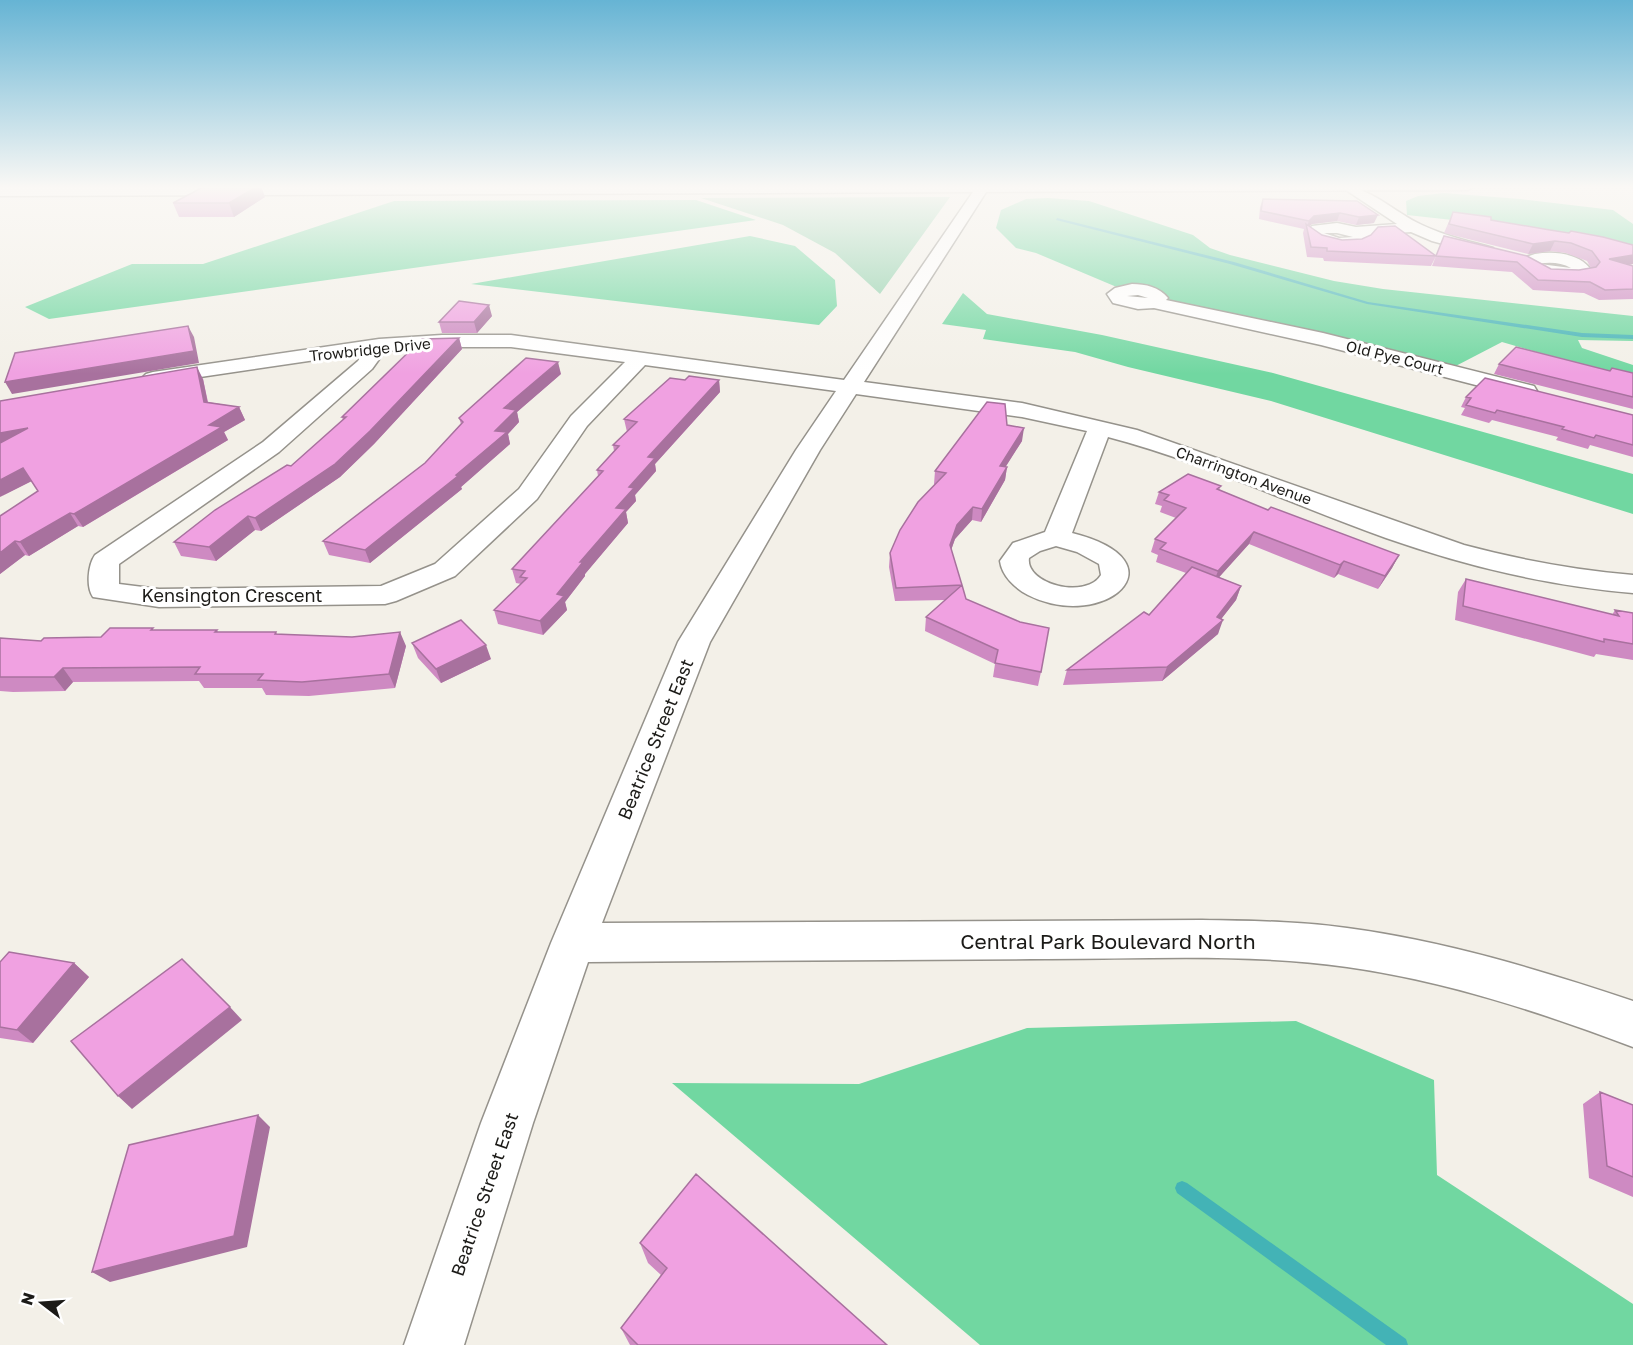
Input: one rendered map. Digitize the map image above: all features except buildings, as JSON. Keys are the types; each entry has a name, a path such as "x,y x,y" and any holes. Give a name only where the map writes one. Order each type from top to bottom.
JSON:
{"street":[{"name":"Beatrice Street East","path":"434,1345 507,1124 573,943 694,642 808,450 942,249"},
{"path":"1480,249 1517,258"},
{"name":"Old Pye Court","path":"1154,303 1323,339 1541,395"},
{"name":"Trowbridge Drive","path":"129,382 379,345 442,341 511,341 849,387"},
{"name":"Kensington Crescent","path":"379,345 365,365 271,447 105,561 104,591 159,598 385,596 446,570 528,494 579,421 641,358"},
{"name":"Charrington Avenue","path":"849,387 1023,411 1100,428 1163,445 1430,543 1554,575 1633,584"},
{"path":"1056,538 1100,428"},
{"name":"Central Park Boulevard North","path":"573,943 1202,939 1283,941 1366,950 1453,968 1583,1006 1633,1024"}],"green space":[{"path":"249,249 551,249 49,319 25,307 132,264 203,264"},
{"path":"676,249 798,249 835,280 837,306 819,325 471,284"},
{"path":"827,249 913,249 880,294 835,253"},
{"path":"1019,249 1212,249 1334,281 1383,289 1633,316 1633,341 1578,340 1582,348 1633,365 1633,380 1502,342 1448,370 1157,304 1036,253"},
{"path":"963,293 987,314 1102,335 1273,373 1633,474 1633,514 1271,401 1075,352 983,339 986,330 942,324"},
{"path":"1296,1021 1434,1080 1437,1175 1633,1304 1633,1345 980,1345 672,1083 859,1084 1027,1028"}],"waterway":[{"path":"1175,249 1367,303 1582,335 1633,337"},
{"path":"1182,1188 1400,1345"}]}
